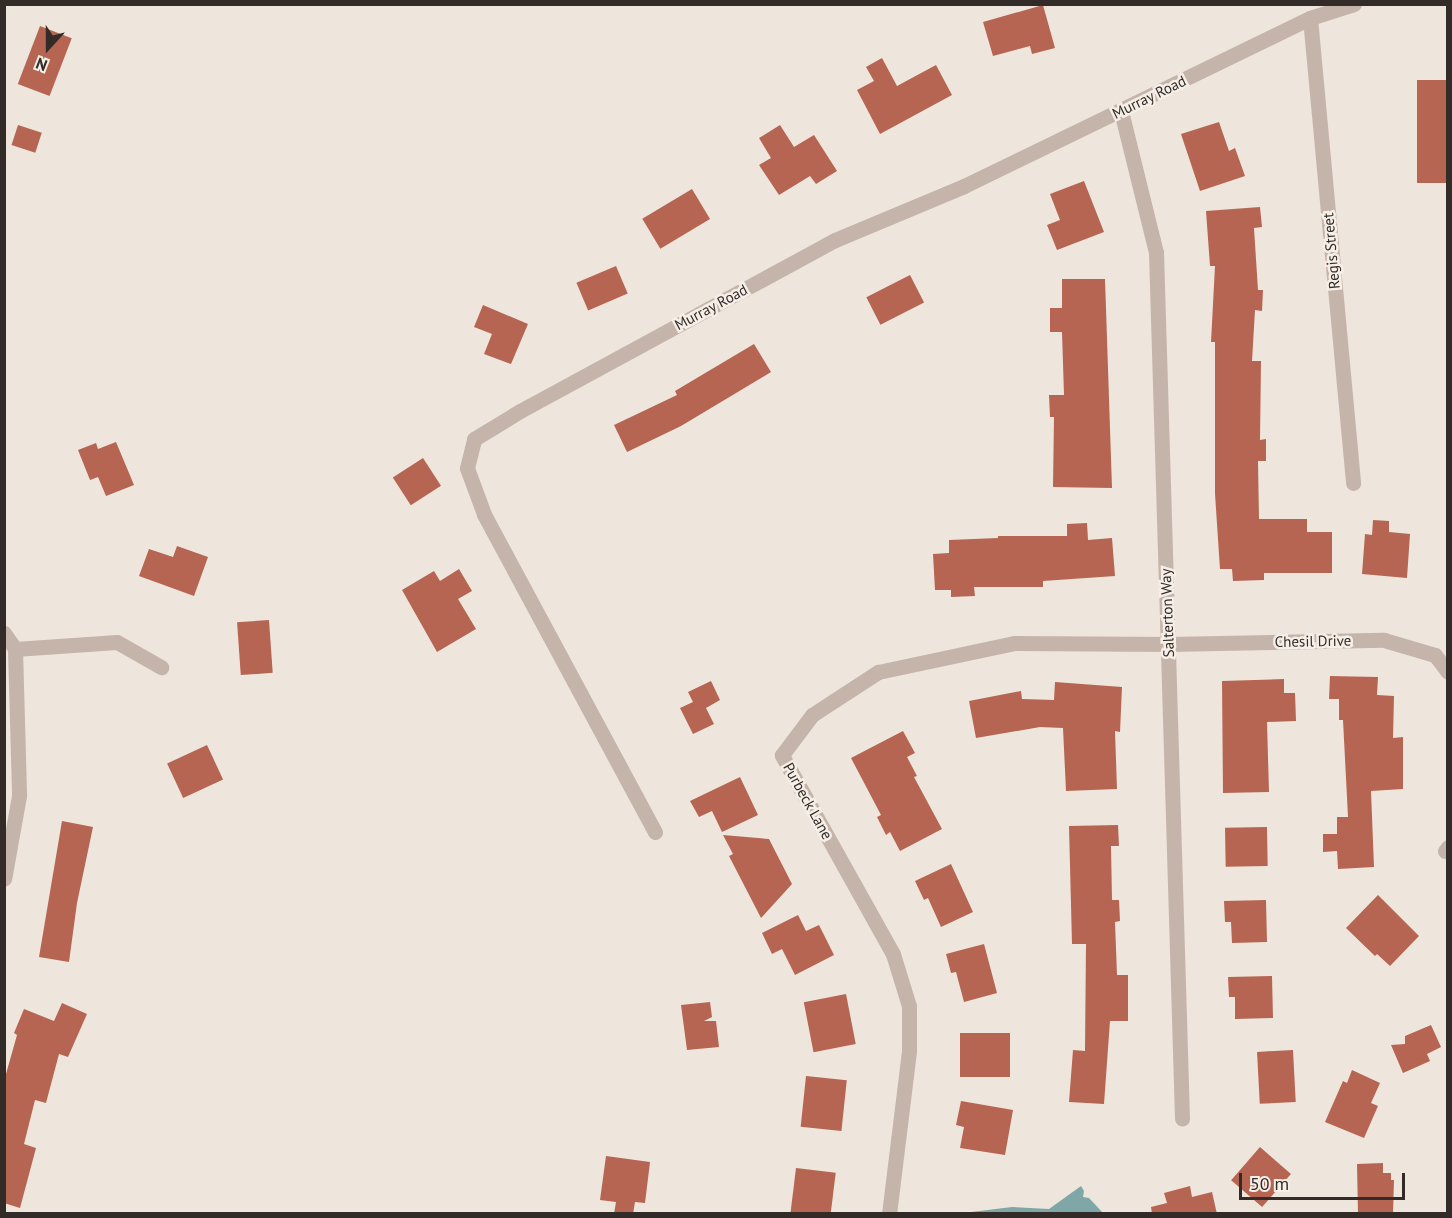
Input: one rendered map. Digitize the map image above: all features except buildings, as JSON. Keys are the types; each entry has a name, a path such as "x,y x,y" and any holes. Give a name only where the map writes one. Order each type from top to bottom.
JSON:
{"street":[{"name":"Murray Road","path":"655,832 484,514 467,468 474,439 835,240 964,186 1310,18 1354,4"},
{"name":"Regis Street","path":"1310,18 1353,483"},
{"name":"Salterton Way","path":"1121,111 1156,252 1182,1119"},
{"path":"4,633 15,649 20,796 4,879"},
{"name":"Chesil Drive","path":"1168,644 1384,640 1435,655 1448,672"},
{"path":"15,649 117,642 161,667"},
{"name":"Purbeck Lane","path":"889,1214 909,1051 909,1006 893,954 782,755 812,714 878,672 1015,643 1168,644"}],"water":[{"path":"1081,1186 1084,1191 1083,1197 1089,1198 1103,1213 963,1213 1012,1207 1049,1209"}]}
